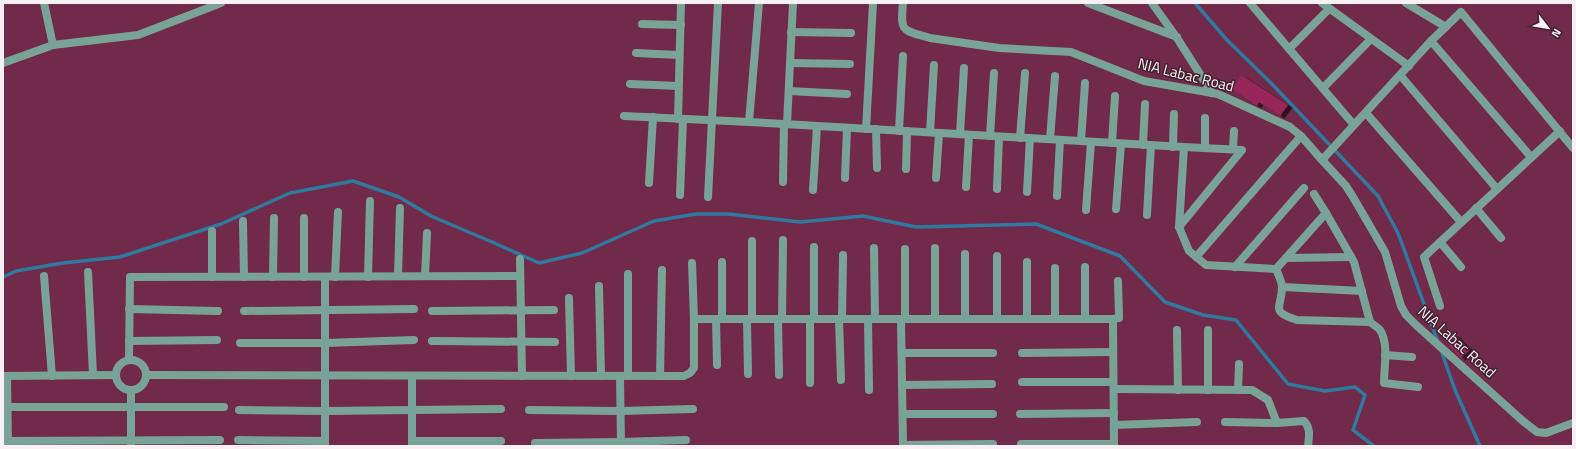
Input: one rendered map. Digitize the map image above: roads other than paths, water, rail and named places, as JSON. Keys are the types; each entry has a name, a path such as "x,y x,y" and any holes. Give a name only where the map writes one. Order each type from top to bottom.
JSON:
{"street":[{"path":"44,3 52,45"},
{"path":"3,63 52,45 138,35 221,3"},
{"path":"680,195 680,119 678,86 681,3"},
{"path":"708,196 718,3"},
{"path":"750,122 759,3"},
{"path":"783,182 793,3"},
{"path":"866,129 872,3"},
{"name":"NIA Labac Road","path":"903,3 901,21 903,27 906,30 925,37 999,48 1071,52 1144,80 1212,93 1232,100 1290,127 1325,157 1353,197 1384,252 1398,299 1411,320 1537,432 1546,433 1573,423"},
{"path":"1088,3 1177,38"},
{"path":"1152,3 1177,38 1212,93"},
{"path":"1406,3 1446,27"},
{"path":"1254,4 1289,49 1354,125"},
{"path":"1289,49 1325,6 1409,66"},
{"path":"1325,157 1400,75 1461,12 1573,148"},
{"path":"642,24 680,25"},
{"path":"792,32 852,33"},
{"path":"1323,88 1371,38"},
{"path":"1431,42 1532,157"},
{"path":"636,53 679,55"},
{"path":"903,56 903,131 906,169"},
{"path":"790,63 850,64"},
{"path":"930,132 934,64"},
{"path":"960,134 964,68"},
{"path":"990,136 994,73"},
{"path":"1020,138 1024,73"},
{"path":"1400,75 1497,189"},
{"path":"1050,140 1055,76"},
{"path":"1081,141 1085,83"},
{"path":"630,84 678,86"},
{"path":"788,91 847,94"},
{"path":"1112,143 1115,96"},
{"path":"1144,104 1147,145 1147,215"},
{"path":"1366,113 1461,222"},
{"path":"1173,147 1174,114"},
{"path":"624,116 1242,150 1179,227"},
{"path":"649,182 653,117"},
{"path":"1205,118 1205,148"},
{"path":"813,190 817,126"},
{"path":"845,178 847,128"},
{"path":"876,129 877,168"},
{"path":"1233,149 1234,131"},
{"path":"1440,306 1424,257 1560,131"},
{"path":"936,178 939,133"},
{"path":"966,187 969,135"},
{"path":"997,190 999,136"},
{"path":"1196,257 1301,136"},
{"path":"1027,192 1030,138"},
{"path":"1057,196 1060,140"},
{"path":"1086,210 1091,142"},
{"path":"1116,209 1121,144"},
{"path":"1184,147 1179,227 1188,251 1206,265 1276,269"},
{"path":"1235,267 1304,188"},
{"path":"1314,194 1354,262 1370,322"},
{"path":"368,276 370,201"},
{"path":"398,276 400,208"},
{"path":"1476,208 1501,238"},
{"path":"335,277 338,212"},
{"path":"1276,269 1326,213"},
{"path":"273,277 274,218"},
{"path":"304,218 304,277"},
{"path":"243,221 244,277"},
{"path":"212,231 212,277"},
{"path":"425,276 427,233"},
{"path":"779,375 783,240"},
{"path":"748,374 752,241"},
{"path":"1440,242 1461,267"},
{"path":"810,383 814,247"},
{"path":"869,390 874,248"},
{"path":"935,248 935,319"},
{"path":"905,249 902,353 903,446 993,444"},
{"path":"965,254 965,319"},
{"path":"841,380 843,256"},
{"path":"997,256 997,319"},
{"path":"1286,258 1351,257"},
{"path":"520,259 522,376"},
{"path":"716,365 722,262"},
{"path":"1027,262 1027,319"},
{"path":"147,375 684,376 690,373 694,368 692,263"},
{"path":"1055,268 1056,319"},
{"path":"1085,268 1085,319"},
{"path":"1276,269 1282,286 1278,307 1280,313 1297,320 1370,322 1380,329 1384,339 1384,383 1418,387"},
{"path":"660,376 662,270"},
{"path":"88,272 93,375"},
{"path":"620,444 620,411 624,376 628,274"},
{"path":"44,276 52,376"},
{"path":"129,360 130,277 520,276"},
{"path":"238,440 325,443 326,277"},
{"path":"694,319 1113,319 1119,318 1118,280"},
{"path":"599,286 601,376"},
{"path":"1282,286 1362,291"},
{"path":"569,298 571,376"},
{"path":"129,309 218,311"},
{"path":"244,311 414,310"},
{"path":"432,311 554,310"},
{"path":"1021,444 1114,445 1113,319"},
{"path":"1177,330 1178,390"},
{"path":"1208,330 1208,390"},
{"path":"129,340 217,340"},
{"path":"240,343 325,343 414,340"},
{"path":"432,341 555,342"},
{"path":"1022,353 1113,352"},
{"path":"902,353 993,353"},
{"path":"1385,355 1412,357"},
{"path":"129,360 136,360 141,363 147,375 142,387 136,390 122,388 117,382 116,375 118,368 123,362 129,360"},
{"path":"1238,390 1239,364"},
{"path":"116,375 5,376 6,442 131,444 220,440"},
{"path":"412,376 412,444 501,441"},
{"path":"1022,382 1178,390 1252,390 1268,400 1277,423"},
{"path":"902,385 992,384"},
{"path":"131,390 131,444"},
{"path":"5,407 224,407"},
{"path":"239,410 412,411 501,409"},
{"path":"530,410 620,411 693,409"},
{"path":"1020,414 1114,413"},
{"path":"903,414 993,414"},
{"path":"1225,422 1277,423 1304,421 1310,431 1308,446"},
{"path":"1114,425 1197,422"},
{"path":"535,443 620,444 686,440"}],"waterway":[{"path":"1195,3 1227,40 1272,84 1378,196 1398,233 1438,342"},
{"path":"3,277 16,271 63,263 120,257 221,224 290,193 353,181 399,197 431,216 539,263 582,253 654,221 696,214 729,214 800,222 863,216 916,227 1036,224 1120,256 1165,302 1203,315 1236,320 1288,384 1325,391 1355,387 1365,395 1353,430 1374,446"},
{"path":"1441,350 1455,390 1480,446"}]}
